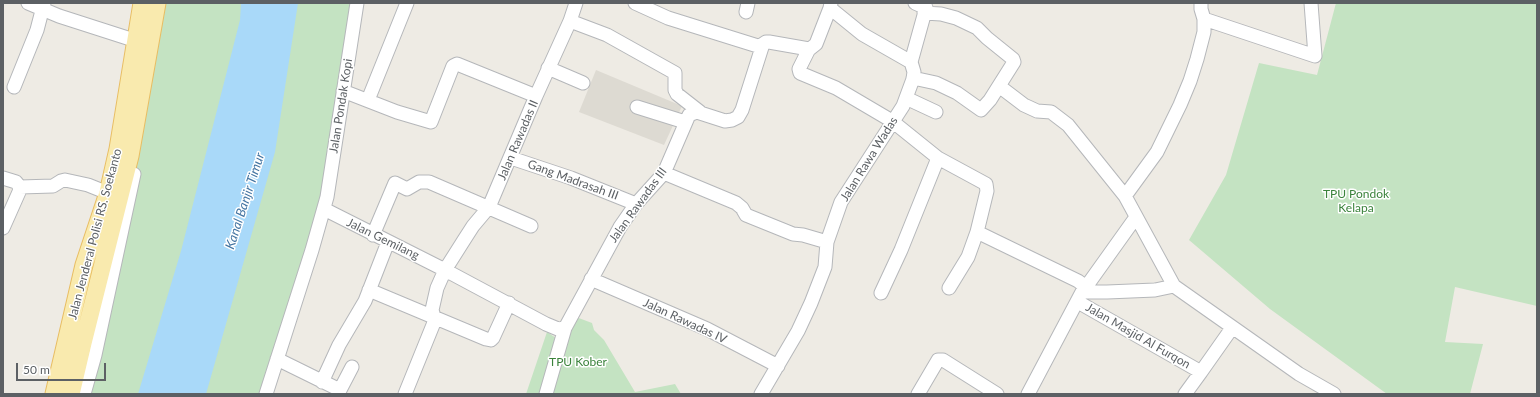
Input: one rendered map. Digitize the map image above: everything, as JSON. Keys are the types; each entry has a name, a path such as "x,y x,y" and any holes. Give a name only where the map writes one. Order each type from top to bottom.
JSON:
{"main road":[{"name":"Jalan Jenderal Polisi RS. Soekanto","path":"71,394 82,342 130,156 143,43 142,3"},
{"name":"Jalan Jenderal Polisi RS. Soekanto","path":"54,394 84,265 108,193 143,43 157,3"}],"street":[{"path":"28,3 44,6 59,16 143,43"},
{"path":"84,394 95,355 140,144 166,3"},
{"name":"Jalan Pondak Kopi","path":"324,210 357,3"},
{"path":"368,100 407,3"},
{"path":"635,3 668,18 762,47"},
{"path":"915,3 926,8 911,62 862,34 831,6 816,44 809,49 799,69 800,73 836,88 892,121 938,158 985,183 987,191 977,232 968,257 949,288"},
{"path":"1125,196 1157,152 1180,105 1197,59 1204,32 1204,19 1201,3"},
{"path":"1204,19 1314,56 1311,3"},
{"name":"Jalan Rawadas II","path":"435,317 432,310 437,288 446,270 473,226 490,207 548,68 570,21 573,4"},
{"path":"14,87 29,50 44,6"},
{"path":"913,78 936,83 957,93 981,110 990,100 1014,62 1013,59 977,28 956,18 941,14 924,13"},
{"path":"570,21 607,35 675,73 675,90 677,94 700,112 725,121 738,117 742,110 762,47 766,42 809,49"},
{"name":"Jalan Rawa Wadas","path":"761,394 812,303 825,267 827,242 841,202 903,106 913,78 914,72 911,62"},
{"path":"343,91 426,122 431,122 453,66 457,64 536,96"},
{"path":"548,68 583,83"},
{"path":"999,86 1024,105 1037,111 1051,112 1068,125 1125,196 1174,286 1299,374 1334,394"},
{"path":"906,98 936,112"},
{"path":"637,107 685,122 689,115 695,112 700,112"},
{"name":"Jalan Rawadas III","path":"591,279 620,227 636,204 664,173 685,122"},
{"name":"Gang Madrasah III","path":"511,158 571,178 636,204"},
{"path":"881,292 901,250 938,158"},
{"path":"664,173 736,203 742,208 746,215 793,234 803,235 827,242"},
{"path":"3,178 16,182 20,187 20,192 3,228"},
{"path":"20,187 53,186 65,180 88,185 108,193"},
{"path":"373,235 395,183 408,189 419,182 429,182 490,207 531,226"},
{"path":"266,394 324,210"},
{"name":"Jalan Gemilang","path":"324,210 446,270 553,327 558,329 565,328"},
{"path":"1082,294 1136,217"},
{"path":"977,232 1066,275 1082,294"},
{"path":"322,382 339,345 364,301 388,242"},
{"path":"546,394 565,328 591,279"},
{"name":"Jalan Rawadas IV","path":"591,279 707,329 778,366"},
{"path":"1082,294 1155,290 1174,286"},
{"path":"369,290 491,340 509,303"},
{"name":"Jalan Masjid Al Furqon","path":"1028,394 1082,294 1201,372 1232,328"},
{"path":"405,394 435,317"},
{"path":"277,359 340,390 352,367"},
{"path":"918,394 938,360 944,360 997,394"},
{"path":"1185,394 1201,372"}],"shaded area":[{"path":"596,70 682,106 664,145 579,112"}],"green space":[{"path":"157,3 355,3 327,197 266,394 71,394"},
{"name":"TPU Pondok Kelapa","path":"1336,3 1537,3 1537,306 1455,287 1445,342 1483,344 1470,394 1387,394 1270,309 1189,240 1226,175 1259,63 1317,75"},
{"name":"TPU Kober","path":"576,317 592,323 594,330 604,340 635,392 675,384 681,394 526,394 547,332 556,338"}],"water":[{"name":"Kanal Banjir Timur","path":"241,3 298,3 275,152 206,394 138,394 181,251 240,20"}]}
